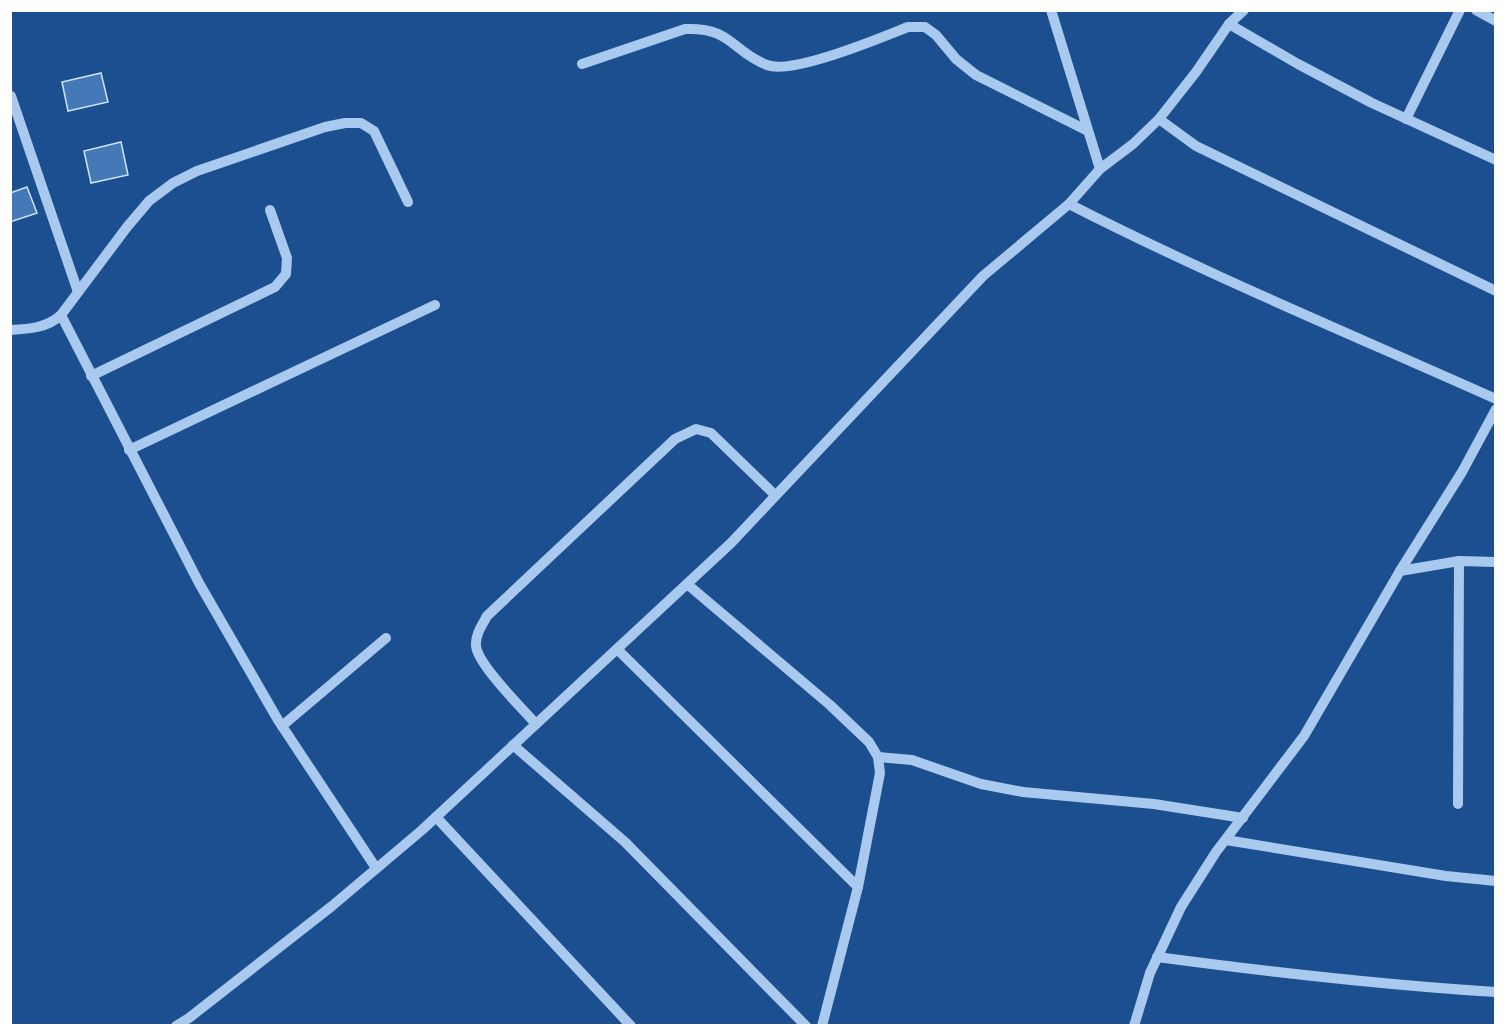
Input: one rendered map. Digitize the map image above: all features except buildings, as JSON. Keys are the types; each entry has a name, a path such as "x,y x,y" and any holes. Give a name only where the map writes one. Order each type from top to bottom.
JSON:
{"street":[{"path":"1051,10 1100,169"},
{"path":"176,1026 332,906 436,817 731,543 983,276 1069,204 1100,169 1133,144 1159,120 1229,24 1244,10"},
{"path":"1406,119 1460,10"},
{"path":"1476,10 1496,21"},
{"path":"1229,24 1298,64 1406,119 1496,160"},
{"path":"582,64 685,29 703,28 725,36 768,66 784,67 802,64 908,27 925,27 936,35 956,59 976,75 1088,131"},
{"path":"11,96 78,292"},
{"path":"1159,120 1196,146 1496,291"},
{"path":"10,330 42,327 61,315 134,218 149,201 173,183 197,171 325,127 361,123 374,131 408,202"},
{"path":"1069,204 1121,231 1496,399"},
{"path":"91,376 275,287 286,274 287,258 270,210"},
{"path":"129,450 435,304"},
{"path":"61,315 199,583 282,726 376,868"},
{"path":"1134,1026 1150,973 1181,907 1226,840 1304,736 1400,571 1462,472 1496,409"},
{"path":"536,724 480,659 476,645 478,631 487,616 675,439 686,433 696,429 711,433 775,495"},
{"path":"1400,571 1460,561 1496,562"},
{"path":"1458,804 1460,561"},
{"path":"687,584 830,705 869,742 878,756 880,773 858,887 822,1026"},
{"path":"282,726 386,638"},
{"path":"617,649 858,887"},
{"path":"513,745 625,842 806,1026"},
{"path":"878,756 912,760 981,784 1023,792 1154,804 1243,818"},
{"path":"436,817 631,1026"},
{"path":"1226,840 1446,876 1496,881"},
{"path":"1157,957 1316,978 1407,987 1496,992"}]}
